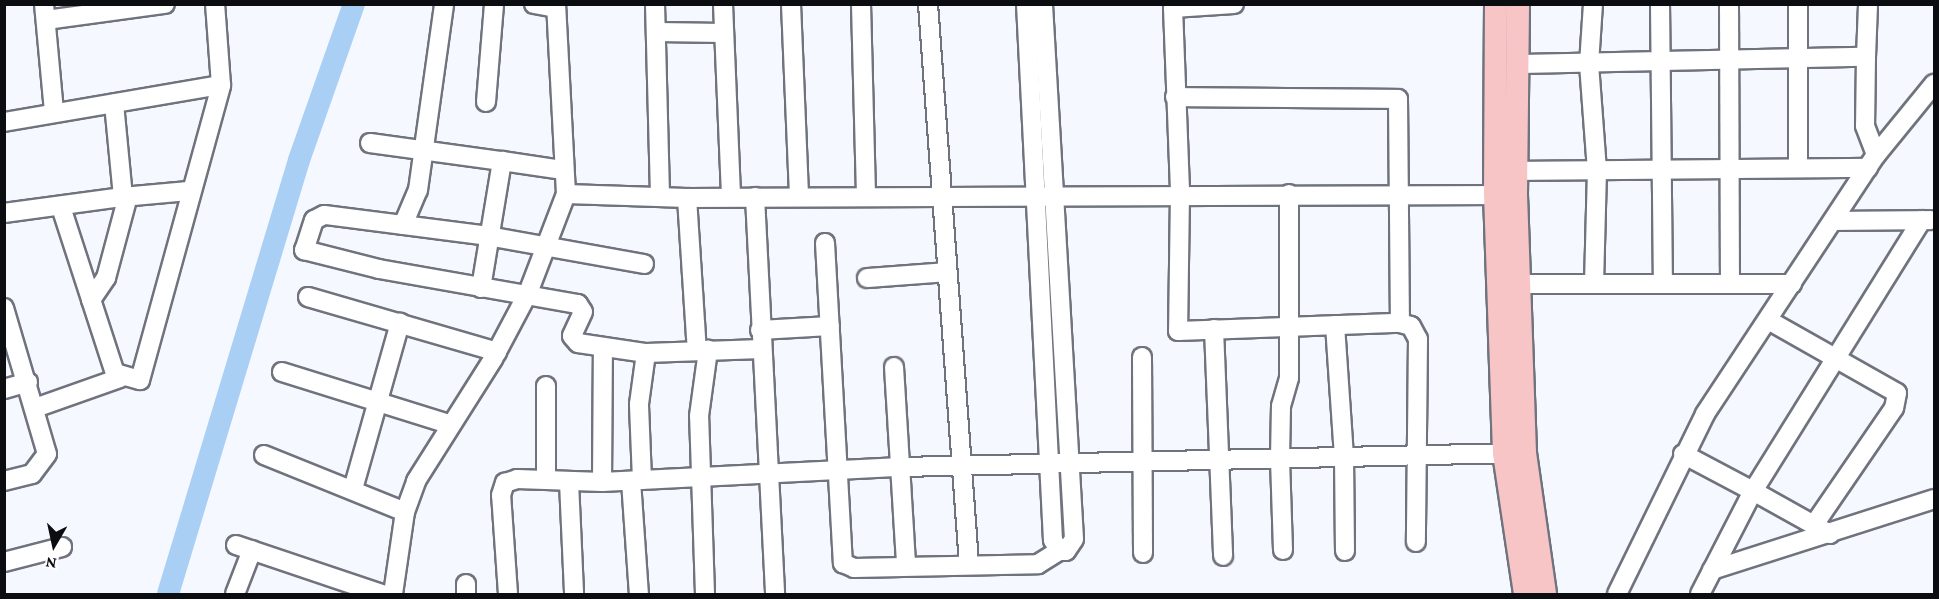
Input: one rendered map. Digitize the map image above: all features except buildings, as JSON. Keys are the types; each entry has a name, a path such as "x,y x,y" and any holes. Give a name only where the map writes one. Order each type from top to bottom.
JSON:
{"main road":[{"path":"1496,4 1514,453 1525,594"},
{"path":"1518,4 1517,171 1505,195 1519,284 1514,453 1545,594"}],"street":[{"path":"54,112 45,12 165,4"},
{"path":"35,408 120,378 134,381 145,376 188,191 221,84 215,4"},
{"path":"403,225 418,190 444,4"},
{"path":"486,102 494,4"},
{"path":"393,594 405,512 416,481 449,424 497,352 528,293 549,245 566,194 556,6 534,4"},
{"path":"655,4 660,197"},
{"path":"723,4 731,196"},
{"path":"791,4 799,195"},
{"path":"861,4 866,194"},
{"path":"928,4 940,195 969,563"},
{"path":"825,243 843,563 854,568 969,563 1038,564 1059,551 1066,551 1074,539 1069,463 1026,4"},
{"path":"1043,4 1043,194 1048,464 1053,540 1059,551"},
{"path":"1234,4 1173,6 1180,193 1178,331 1400,323 1411,326 1418,339 1416,542"},
{"path":"1593,4 1589,64 1597,170 1594,284"},
{"path":"1660,4 1663,282"},
{"path":"1729,4 1730,281"},
{"path":"1798,4 1798,167"},
{"path":"1868,4 1865,126 1872,161"},
{"path":"657,32 724,33"},
{"path":"1518,64 1661,63 1866,57"},
{"path":"4,122 221,84"},
{"path":"1617,594 1683,454 1768,320 1836,221 1872,161 1935,84"},
{"path":"1175,97 1398,99 1400,323"},
{"path":"92,300 106,278 125,196 114,103"},
{"path":"370,143 563,170"},
{"path":"481,288 502,161"},
{"path":"1517,171 1798,167 1872,161"},
{"path":"4,213 62,207 125,196 188,191"},
{"path":"566,194 687,198 866,194 1289,195 1399,192 1505,195"},
{"path":"1283,550 1280,458 1288,326 1289,195"},
{"path":"755,197 767,475 775,594"},
{"path":"687,198 702,351 699,408 705,594"},
{"path":"62,207 120,378"},
{"path":"644,264 549,245 489,236 318,216 304,250 481,288 528,293 578,304 583,312 573,330 574,341 603,348 646,354 762,349"},
{"path":"1836,221 1928,220"},
{"path":"1700,594 1753,491 1834,361 1928,220"},
{"path":"867,278 946,272"},
{"path":"1519,284 1730,281 1792,284"},
{"path":"308,297 497,352"},
{"path":"4,308 28,382 47,454 42,465 32,474 4,481"},
{"path":"1768,320 1834,361 1892,389 1897,400 1822,530"},
{"path":"353,489 400,323"},
{"path":"1335,325 1344,456 1345,552"},
{"path":"760,330 830,327"},
{"path":"1214,329 1223,556"},
{"path":"602,482 603,348"},
{"path":"639,594 636,480 639,404 646,354"},
{"path":"1142,357 1143,552"},
{"path":"894,367 906,565"},
{"path":"282,372 449,424"},
{"path":"4,389 28,382"},
{"path":"546,386 546,479"},
{"path":"508,594 501,495 505,483 546,479 602,482 901,467 1280,458 1418,452 1514,453"},
{"path":"1683,454 1822,530"},
{"path":"264,455 353,489 405,512"},
{"path":"569,482 574,594"},
{"path":"1712,570 1822,530 1935,499"},
{"path":"4,562 62,547"},
{"path":"236,594 244,548 382,594"}],"waterway":[{"path":"168,594 299,160 354,4"}]}
